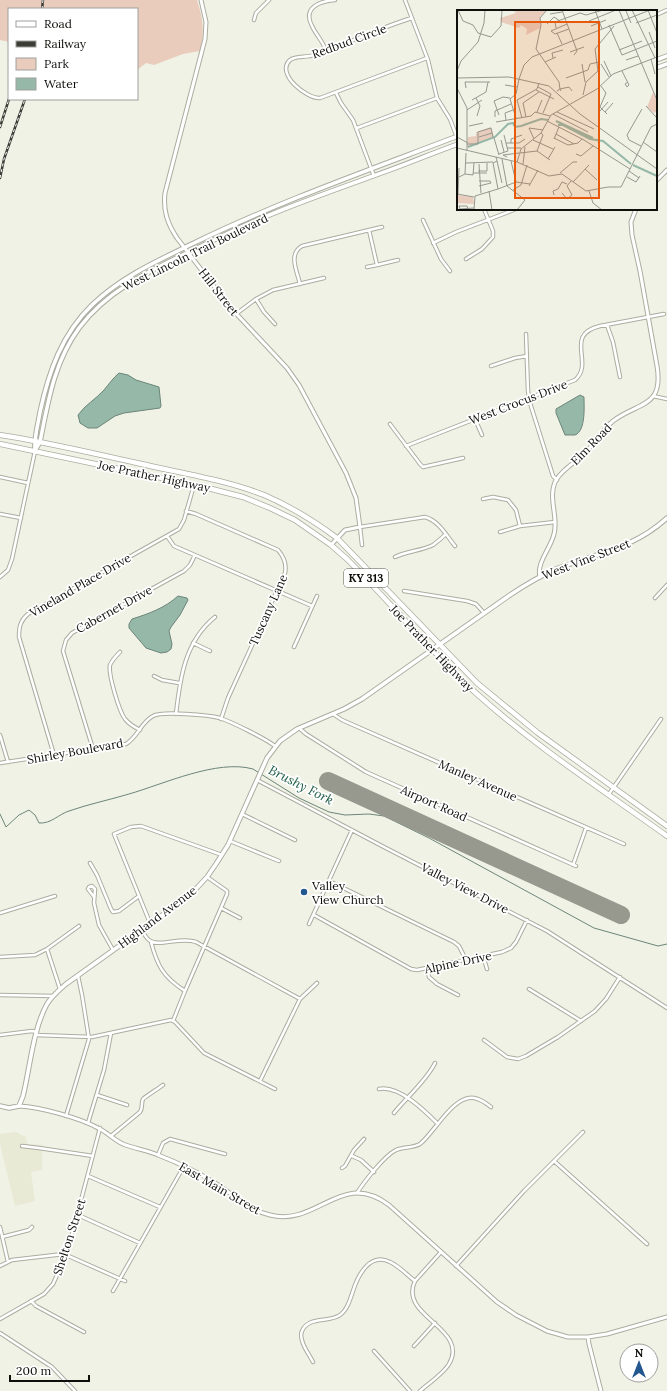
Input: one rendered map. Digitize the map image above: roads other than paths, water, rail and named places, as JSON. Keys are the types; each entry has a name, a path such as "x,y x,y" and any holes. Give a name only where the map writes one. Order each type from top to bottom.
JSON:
{"highway":[{"name":"Joe Prather Highway","path":"0,435 34,440 229,484 275,500 317,523 337,538 465,672 488,692 538,733 667,826"},
{"name":"Joe Prather Highway","path":"0,444 35,450 234,494 266,506 303,525 331,545 357,569 432,650 463,681 498,712 540,745 667,836"}],"main road":[{"path":"657,60 667,56"},
{"path":"657,68 667,64"},
{"name":"West Lincoln Trail Boulevard","path":"35,450 34,440 44,392 62,345 75,324 92,305 115,285 142,269 184,248 255,215 457,137"},
{"name":"West Lincoln Trail Boulevard","path":"35,450 40,442 55,374 67,347 84,322 100,304 119,289 140,276 261,218 457,144"},
{"name":"West Vine Street","path":"484,613 540,577 555,570 609,552 632,542 648,533 667,518"},
{"name":"Highland Avenue","path":"19,1106 24,1092 37,1033 44,1010 60,989 183,900 207,877 230,841 262,768 275,746 299,728 333,714 371,693 484,613"},
{"name":"East Main Street","path":"0,1106 10,1108 19,1106"}],"street":[{"name":"Hill Street","path":"201,0 206,22 205,39 164,199 164,212 168,222 184,248 236,314 274,352 299,385 346,473 358,503 360,527"},
{"path":"254,20 256,13 269,0"},
{"path":"326,51 322,41 310,24 310,13 313,7 318,3 335,0"},
{"path":"405,0 427,58 437,98 450,119 457,135"},
{"path":"657,15 667,10"},
{"name":"Redbud Circle","path":"412,18 326,51 310,56 291,59 287,64 286,72 290,80 306,94 311,97 320,98 427,58"},
{"path":"336,93 341,103 352,117 374,176"},
{"path":"357,128 437,98"},
{"path":"657,180 667,170"},
{"path":"466,259 482,250 493,237 493,231 484,210"},
{"path":"433,243 456,232 513,210"},
{"path":"636,210 632,218 631,226 659,374 658,386 653,396 667,399"},
{"path":"423,220 441,259 450,271"},
{"path":"300,284 294,256 297,249 302,246 382,227"},
{"path":"368,230 377,264"},
{"path":"367,267 398,260"},
{"path":"236,314 256,299 273,290 324,278"},
{"path":"256,299 264,312 275,324"},
{"name":"West Crocus Drive","path":"406,446 475,418 572,382 581,373 583,367 580,348 583,336 590,330 607,325 664,314"},
{"path":"607,325 613,342 620,377"},
{"path":"526,334 529,398 552,476 556,480 552,496 555,533 542,561 539,571 540,577"},
{"path":"491,366 515,358 527,356"},
{"name":"Elm Road","path":"556,480 564,470 587,452 612,422 642,406 653,396"},
{"path":"475,418 482,435"},
{"path":"390,424 423,466 463,458"},
{"path":"0,577 8,570 10,565 35,450"},
{"path":"0,477 28,482"},
{"name":"Vineland Place Drive","path":"54,755 19,637 19,627 22,619 28,614 179,529 184,520 194,484"},
{"path":"483,499 493,497 508,500 516,510 520,526"},
{"name":"Tuscany Lane","path":"186,511 278,550 282,556 286,568 228,698 221,719"},
{"path":"0,514 20,518"},
{"path":"331,545 345,530 425,517 432,519 446,534 454,546"},
{"path":"500,532 520,526 555,522"},
{"path":"360,527 362,544"},
{"path":"395,557 403,553 424,549 434,544 446,534"},
{"path":"167,536 174,546 312,606"},
{"name":"Cabernet Drive","path":"92,749 64,651 66,640 72,633 184,571 190,565 195,555"},
{"path":"655,598 667,586"},
{"path":"404,591 467,600 476,604 484,613"},
{"path":"294,647 317,596"},
{"path":"176,714 179,683 183,667 193,643 204,626 215,617"},
{"path":"193,643 210,652"},
{"path":"120,652 110,665 110,674 121,713 130,724 140,730"},
{"path":"154,676 162,680 179,683"},
{"name":"Shirley Boulevard","path":"0,764 126,744 132,740 146,721 154,715 162,713 221,719 258,736 275,746"},
{"name":"Manley Avenue","path":"333,714 342,720 624,844"},
{"path":"609,794 661,719"},
{"name":"Airport Road","path":"299,728 366,772 574,866 586,828"},
{"path":"0,735 8,762"},
{"name":"Valley View Drive","path":"258,778 352,830 528,920 558,937 667,1008"},
{"path":"242,814 295,840"},
{"path":"151,924 114,834 131,827 141,826 222,855"},
{"path":"309,924 352,830"},
{"path":"230,841 279,861"},
{"path":"90,863 113,912 121,910 139,896"},
{"path":"173,1021 184,991 227,894 227,892 207,877"},
{"path":"329,880 454,942 459,946 466,960"},
{"path":"0,913 54,896"},
{"path":"94,897 94,906 100,929 113,950"},
{"path":"221,908 240,918"},
{"name":"Alpine Drive","path":"314,915 411,969 417,970 502,952 511,948 528,920"},
{"path":"0,957 14,955 30,956 38,954 79,926"},
{"path":"142,930 151,942 161,970 172,982 184,991"},
{"path":"151,942 156,943 189,940 205,946 300,999"},
{"path":"46,949 60,989"},
{"path":"483,956 487,969"},
{"path":"427,968 429,978 458,995"},
{"path":"66,1117 88,1046 89,1038 78,976"},
{"path":"484,1040 507,1057 518,1059 530,1054 581,1022 604,1002 620,977"},
{"path":"260,1081 300,999 317,983"},
{"path":"529,989 581,1022"},
{"path":"0,995 54,996"},
{"path":"0,1035 32,1031 37,1033 89,1038 173,1021 204,1053 275,1088"},
{"path":"88,1123 104,1070 111,1033"},
{"path":"394,1113 420,1084 435,1063"},
{"path":"111,1136 140,1112 142,1109 142,1102 145,1097 163,1086"},
{"path":"379,1089 383,1088 407,1097 438,1124"},
{"path":"97,1095 127,1105"},
{"path":"357,1193 387,1157 394,1151 420,1144 458,1103 465,1099 472,1098 479,1099 491,1107"},
{"name":"East Main Street","path":"19,1106 31,1107 88,1123 100,1128 125,1144 158,1155 184,1166 217,1184 252,1208 272,1216 285,1217 311,1211 343,1194 370,1194 383,1201 494,1300 524,1319 547,1331 574,1337 588,1337 607,1334 667,1317"},
{"name":"Shelton Street","path":"0,1319 44,1294 51,1287 66,1255 78,1215 100,1128"},
{"path":"456,1266 493,1224 583,1132"},
{"path":"158,1155 163,1143 170,1139 225,1154"},
{"path":"342,1168 346,1166 354,1150 364,1139"},
{"path":"22,1146 93,1156"},
{"path":"352,1156 361,1160 374,1172"},
{"path":"554,1161 647,1244"},
{"path":"113,1291 184,1166"},
{"path":"88,1176 160,1207"},
{"path":"78,1215 140,1243"},
{"path":"0,1227 8,1262"},
{"path":"2,1236 29,1230 32,1227"},
{"path":"420,1391 447,1368 453,1356 452,1345 449,1338 412,1299 412,1286 415,1281 441,1252"},
{"path":"0,1266 8,1262 51,1255 66,1255 125,1281"},
{"path":"313,1362 302,1341 302,1332 305,1326 316,1320 333,1319 342,1314 348,1304 358,1277 370,1263 376,1260 392,1263 415,1281"},
{"path":"31,1301 36,1306 84,1332"},
{"path":"414,1346 435,1324"},
{"path":"0,1333 52,1367 75,1391"},
{"path":"588,1337 601,1391"},
{"path":"374,1351 410,1391"}],"water":[{"path":"119,373 159,387 160,408 124,413 115,416 97,428 88,428 80,423 78,415"},
{"path":"580,395 584,397 583,424 579,433 575,435 565,435 556,413 556,409"},
{"path":"178,596 187,598 188,600 169,631 172,644 171,649 167,652 161,653 146,648 129,628 129,624 132,619 162,607"}],"waterway":[{"name":"Brushy Fork","path":"0,814 6,827 19,815 29,810 35,815 39,823 43,823 65,812 129,794 191,774 223,767 253,769 299,798 329,812 345,815 369,814 384,816 429,838 594,928 658,946 667,944"}],"railway":[{"path":"42,8 43,0"},
{"path":"0,127 9,100"},
{"path":"0,178 4,159 25,100"}],"place":[{"name":"Valley View Church","path":"304,892"}]}
